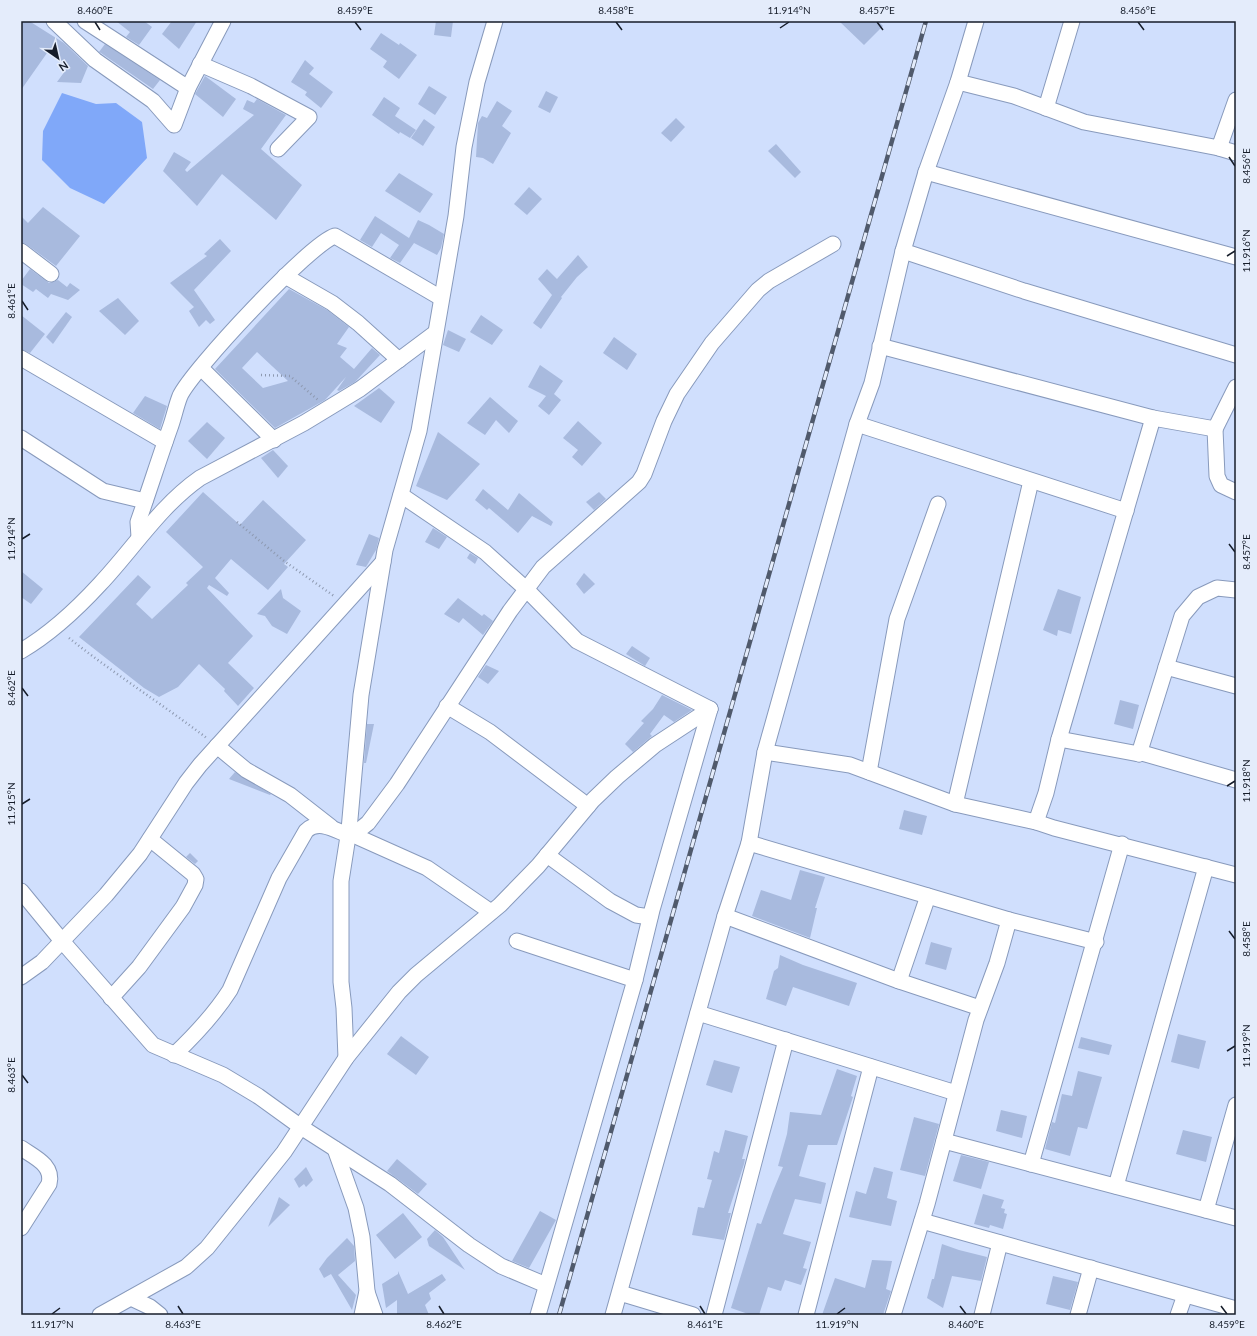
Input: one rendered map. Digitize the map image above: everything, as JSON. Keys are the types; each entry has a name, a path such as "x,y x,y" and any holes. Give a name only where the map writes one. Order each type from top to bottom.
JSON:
{"street":[{"path":"54,21 95,60 153,101 174,125 188,88 223,21"},
{"path":"85,21 188,88"},
{"path":"346,1058 344,1008 341,982 341,881 361,695 383,562 419,431 456,216 464,147 478,82 495,21"},
{"path":"613,1315 725,916 749,843 765,752 857,424 872,383 903,251 926,172 958,82 976,21"},
{"path":"1046,108 1072,21"},
{"path":"200,64 251,86 309,117 278,149"},
{"path":"958,82 1014,96 1084,122 1219,148 1236,154"},
{"path":"1219,148 1236,100"},
{"path":"926,172 1236,257"},
{"path":"140,536 138,522 180,397 201,368 285,276 318,246 329,238 335,236 441,298"},
{"path":"218,746 246,770 290,795 345,833 358,831 372,818 397,784 447,706 543,567 639,482 644,474 664,422 677,394 712,343 740,310 769,281 833,244"},
{"path":"21,251 51,274"},
{"path":"903,251 1024,291 1236,355"},
{"path":"285,276 332,303 358,323 399,360"},
{"path":"21,651 37,642 76,608 100,584 140,536 185,489 200,478 274,440 360,389 435,333"},
{"path":"880,346 1154,418 1215,429"},
{"path":"21,358 165,442"},
{"path":"201,368 274,440"},
{"path":"1236,387 1215,429 1217,476 1221,485 1236,492"},
{"path":"1036,822 1046,793 1059,739 1154,418"},
{"path":"857,424 1126,511"},
{"path":"21,438 103,491 145,501"},
{"path":"955,804 1031,480"},
{"path":"401,495 485,552 577,641 710,709"},
{"path":"869,772 897,619 938,504"},
{"path":"21,977 42,962 106,895 150,839 186,783 383,562"},
{"path":"1139,754 1182,616 1198,597 1217,588 1236,590"},
{"path":"1166,667 1236,686"},
{"path":"447,706 490,732 588,806"},
{"path":"100,1315 186,1267 208,1248 284,1152 346,1058 399,992 416,975 491,912 547,855 588,806 617,777 656,745 710,709"},
{"path":"538,1315 635,980 650,917 710,709"},
{"path":"1059,739 1139,754 1142,753 1236,780"},
{"path":"765,752 850,765 955,804 1036,822 1236,875"},
{"path":"174,1055 197,1033 220,1006 230,990 279,878 306,831 311,826 318,824 345,833 427,868 491,912"},
{"path":"111,998 139,967 183,907 195,885 196,879 193,874 150,839"},
{"path":"749,843 1009,920 1096,942"},
{"path":"1031,1164 1062,1052 1096,942 1122,844"},
{"path":"547,855 610,901 636,915 650,917"},
{"path":"1116,1186 1206,867"},
{"path":"21,891 62,941 153,1045 223,1075 258,1096 335,1149 390,1184 469,1245 501,1266 546,1286"},
{"path":"899,981 928,896"},
{"path":"725,916 899,981 980,1008"},
{"path":"893,1315 922,1221 980,1008 997,963 1009,920"},
{"path":"518,942 635,980"},
{"path":"698,1013 956,1093"},
{"path":"714,1315 786,1040"},
{"path":"806,1315 871,1067"},
{"path":"1206,1210 1236,1105"},
{"path":"944,1141 1236,1218"},
{"path":"21,1148 42,1162 50,1177 49,1184 21,1228"},
{"path":"335,1149 356,1208 362,1237 367,1291 375,1315"},
{"path":"922,1221 1236,1309"},
{"path":"982,1315 1000,1243"},
{"path":"1078,1315 1091,1268"},
{"path":"362,1315 367,1291"},
{"path":"620,1293 693,1315"},
{"path":"1178,1315 1185,1295"},
{"path":"131,1298 150,1307 160,1315"}],"path":[{"path":"261,375 290,376 327,409"},
{"path":"237,522 307,579 346,604"},
{"path":"69,638 100,663 159,702 218,746"}],"water":[{"path":"62,93 96,104 116,103 142,122 147,158 104,204 70,188 42,160 43,131"}],"building":[{"path":"21,21 29,21 64,43 88,66 81,83 57,82 68,67 47,53 21,90"},
{"path":"116,21 144,21 152,27 139,45 126,37 130,32"},
{"path":"172,21 197,21 179,49 162,34"},
{"path":"436,21 453,21 451,37 434,35"},
{"path":"839,21 878,21 883,26 864,45"},
{"path":"381,33 399,45 400,43 417,55 399,79 383,67 387,61 370,49"},
{"path":"105,44 160,80 153,89 99,52"},
{"path":"305,60 314,68 309,74 333,92 321,108 305,95 307,92 291,82"},
{"path":"205,76 236,99 223,117 195,94"},
{"path":"429,86 447,97 435,115 418,104"},
{"path":"546,91 558,97 550,113 538,107"},
{"path":"384,97 400,108 395,116 416,130 410,138 400,132 399,134 372,115"},
{"path":"257,99 286,115 261,149 302,185 276,220 222,174 197,206 163,171 174,152 191,162 185,170 187,172 254,115 243,109 247,100 254,103"},
{"path":"497,101 512,111 502,126 511,133 493,164 483,158 476,157 478,123 482,116 487,118"},
{"path":"676,118 685,127 671,142 661,133"},
{"path":"424,119 435,127 423,146 411,138"},
{"path":"776,144 801,172 795,178 768,151"},
{"path":"399,173 433,194 420,213 385,191"},
{"path":"529,187 542,199 527,215 514,204"},
{"path":"43,207 80,236 56,266 21,242 21,216 28,223"},
{"path":"375,216 409,238 418,220 429,225 444,234 441,248 437,255 414,243 400,263 390,258 399,245 381,233 372,247 360,240"},
{"path":"220,239 231,251 194,290 215,320 210,324 206,320 199,327 189,311 194,307 170,283 207,256 204,254"},
{"path":"578,255 588,267 577,277 561,297 562,298 541,329 533,323 552,295 538,279 547,269 557,279"},
{"path":"30,269 49,283 58,280 67,287 70,283 80,290 68,300 51,294 48,298 36,289 33,292 21,284 21,281"},
{"path":"289,289 327,310 349,327 337,344 347,348 340,357 354,369 372,348 380,355 355,382 339,391 337,390 346,377 325,400 275,428 215,369","holes":["257,352 288,381 263,388 242,368"]},
{"path":"118,298 139,321 125,335 99,311"},
{"path":"66,312 72,317 53,344 46,337"},
{"path":"21,315 45,334 30,353 21,349"},
{"path":"481,315 503,330 492,345 470,332"},
{"path":"448,330 466,339 459,352 443,345"},
{"path":"614,337 637,354 627,370 603,353"},
{"path":"540,365 563,381 554,394 561,400 549,415 538,406 546,396 528,387"},
{"path":"379,388 395,402 381,423 354,406"},
{"path":"145,396 167,406 160,429 133,413"},
{"path":"490,397 518,421 509,433 496,420 485,435 467,423"},
{"path":"578,421 602,443 582,466 572,457 578,450 563,438"},
{"path":"207,422 225,438 207,459 188,441"},
{"path":"438,432 480,464 447,500 416,486"},
{"path":"273,450 288,466 278,478 261,458"},
{"path":"483,489 508,510 519,493 553,522 551,526 532,516 518,533 489,508 487,510 475,500"},
{"path":"203,492 240,525 263,500 306,540 284,564 288,567 268,590 231,559 215,578 229,593 227,596 209,585 207,588 253,636 228,663 254,688 238,706 224,691 225,689 199,664 178,687 159,697 144,688 79,637 138,575 151,587 136,604 152,619 188,585 186,583 203,567 166,532"},
{"path":"599,492 606,499 594,510 586,502"},
{"path":"433,528 447,537 439,549 425,542"},
{"path":"369,534 379,538 376,550 366,567 356,565"},
{"path":"470,553 478,558 475,564 467,558"},
{"path":"21,571 43,589 31,604 21,597"},
{"path":"584,573 595,584 584,594 576,584"},
{"path":"281,589 283,598 301,611 287,634 272,626 265,616 257,614"},
{"path":"1058,589 1081,597 1071,634 1058,630 1057,636 1043,630"},
{"path":"458,598 482,616 484,614 493,621 483,635 463,618 459,623 444,614"},
{"path":"632,646 650,658 645,666 626,654"},
{"path":"486,665 499,671 488,684 478,677"},
{"path":"662,695 692,710 674,722 664,715 650,734 652,736 633,752 625,744 644,723 641,721 653,709"},
{"path":"1120,700 1139,705 1133,729 1114,724"},
{"path":"367,724 374,724 366,763 364,763"},
{"path":"235,772 271,794 270,795 229,779"},
{"path":"904,810 927,816 922,835 899,829"},
{"path":"190,853 198,861 195,864 186,857"},
{"path":"800,870 825,877 815,908 817,908 810,938 752,916 761,890 791,900"},
{"path":"931,942 952,948 946,970 925,964"},
{"path":"780,955 803,965 857,983 849,1006 793,987 786,1006 766,999 774,971 778,968"},
{"path":"1178,1034 1206,1041 1199,1069 1171,1062"},
{"path":"401,1036 429,1057 416,1075 387,1054"},
{"path":"1081,1037 1112,1045 1109,1055 1078,1048"},
{"path":"714,1060 740,1067 732,1093 706,1085"},
{"path":"837,1069 857,1076 851,1096 853,1097 837,1145 808,1145 799,1176 826,1183 821,1204 795,1199 783,1234 811,1242 803,1268 807,1269 801,1285 785,1280 781,1291 768,1287 759,1315 751,1315 731,1308 757,1223 761,1224 783,1167 778,1166 787,1134 790,1112 821,1115"},
{"path":"1078,1071 1102,1077 1087,1129 1078,1127 1070,1156 1045,1149 1052,1122 1055,1123 1062,1094 1072,1096"},
{"path":"1001,1110 1027,1116 1022,1138 996,1131"},
{"path":"914,1117 939,1124 925,1176 900,1170"},
{"path":"725,1130 748,1136 742,1159 745,1159 744,1164 728,1213 731,1213 724,1240 692,1235 698,1207 704,1208 712,1180 707,1179 714,1151 719,1153"},
{"path":"1183,1130 1212,1137 1206,1162 1176,1154"},
{"path":"961,1155 989,1162 981,1189 953,1181"},
{"path":"397,1159 427,1184 418,1194 387,1171"},
{"path":"306,1167 313,1180 306,1187 304,1184 299,1188 294,1179"},
{"path":"874,1167 893,1172 887,1198 897,1201 891,1226 849,1217 856,1191 866,1194"},
{"path":"983,1194 1004,1200 1001,1208 1005,1209 1004,1213 1007,1214 1003,1229 990,1225 989,1228 974,1224"},
{"path":"279,1197 290,1205 268,1227"},
{"path":"540,1211 556,1220 529,1268 512,1261"},
{"path":"403,1213 422,1237 395,1259 376,1235"},
{"path":"435,1230 443,1237 465,1270 429,1246 427,1239"},
{"path":"347,1238 354,1246 355,1261 338,1275 356,1295 352,1310 331,1274 324,1278 319,1269 327,1258"},
{"path":"942,1244 987,1257 981,1281 952,1276 943,1308 927,1298 932,1279 934,1279"},
{"path":"872,1260 892,1261 886,1289 891,1291 883,1315 822,1315 835,1278 865,1288"},
{"path":"398,1271 408,1294 442,1274 446,1280 429,1293 431,1299 425,1305 429,1315 397,1315 397,1300 386,1308 382,1284 398,1274"},
{"path":"1053,1276 1078,1282 1070,1310 1046,1304"}],"railway":[{"path":"559,1315 926,21"}]}
